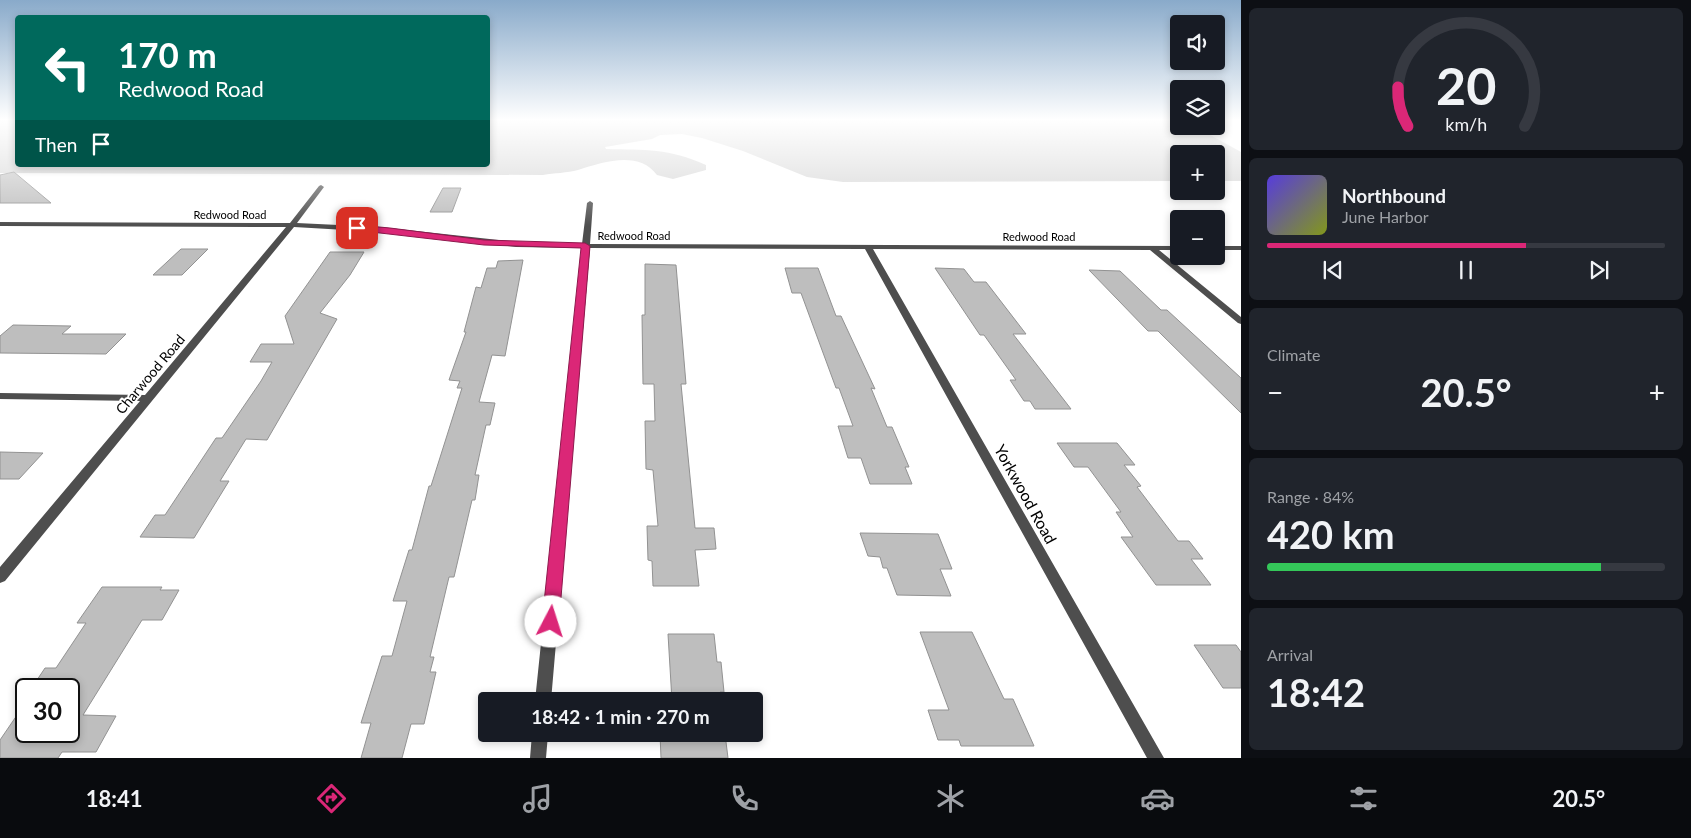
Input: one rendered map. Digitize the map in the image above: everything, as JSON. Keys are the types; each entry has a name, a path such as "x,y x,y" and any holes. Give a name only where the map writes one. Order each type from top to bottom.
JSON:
{"street":[{"name":"Charwood Road","path":"0,578 291,226 321,187"},
{"path":"544,692 590,203"},
{"name":"Redwood Road","path":"0,224 291,226 390,230 484,243 585,246 1170,248"},
{"name":"Yorkwood Road","path":"868,247 1156,758"},
{"path":"1152,248 1241,321"},
{"path":"1225,248 1241,248"},
{"path":"0,396 148,398"},
{"path":"538,758 539,742"}],"shaded area":[{"path":"0,155 15,155 15,167 490,167 490,155 681,155 706,165 706,170 673,179 657,175 649,167 631,160 609,161 574,171 543,175 0,173"},
{"path":"754,155 1170,155 1170,181 843,182 807,177"},
{"path":"1225,155 1241,155 1241,181 1225,181"}],"building":[{"path":"14,172 51,203 0,203 0,175"},
{"path":"443,188 461,188 452,212 430,212"},
{"path":"181,249 208,249 182,275 153,275"},
{"path":"330,252 364,252 350,275 320,313 337,319 267,440 246,439 220,481 229,481 194,538 140,537 155,515 165,515 216,438 222,438 261,381 272,362 250,362 261,344 294,344 285,316"},
{"path":"523,260 505,356 492,355 479,402 495,403 490,425 486,425 475,475 479,475 475,500 472,500 454,577 449,577 430,657 434,657 430,672 436,672 424,724 411,724 402,758 361,758 371,723 361,723 382,656 392,656 407,601 393,601 409,550 412,550 429,486 431,486 462,388 457,388 460,381 449,380 466,332 464,332 476,287 481,288 487,268 496,268 498,261"},
{"path":"645,264 676,265 686,384 681,384 695,528 714,528 716,549 695,550 699,586 653,586 652,561 648,560 647,526 658,526 653,470 646,469 645,421 655,421 654,384 643,384 642,315 645,315"},
{"path":"785,268 818,268 836,316 841,316 875,389 871,388 887,427 892,427 909,467 905,467 912,484 870,484 861,458 848,458 838,426 853,426 839,388 836,388 801,293 792,293"},
{"path":"935,268 964,269 974,282 986,282 1026,334 1013,334 1071,409 1035,409 1030,401 1024,401 1010,380 1016,380 984,335 980,335"},
{"path":"1089,270 1120,271 1161,310 1167,310 1241,378 1241,413 1158,331 1148,331"},
{"path":"13,325 71,326 62,334 126,334 106,354 0,353 0,336"},
{"path":"1057,443 1117,443 1135,465 1124,465 1141,486 1137,487 1178,541 1189,541 1203,559 1191,559 1211,585 1156,585 1121,537 1133,537 1116,512 1121,512 1088,467 1074,467"},
{"path":"0,452 43,453 19,479 0,479"},
{"path":"860,533 938,534 952,569 940,569 951,596 897,595 887,568 883,568 880,557 868,556"},
{"path":"102,587 162,587 160,590 179,590 162,620 142,620 83,715 116,716 96,752 62,752 58,758 0,758 0,740 15,718 15,743 80,743 80,678 38,678 45,668 56,668 86,623 77,623"},
{"path":"920,632 972,632 1004,699 1013,699 1034,746 961,746 959,740 938,740 928,710 949,710"},
{"path":"668,634 714,634 717,662 721,662 724,692 671,692"},
{"path":"1194,645 1236,645 1241,652 1241,688 1223,688"},
{"path":"660,742 726,742 728,758 661,758"}],"route":[{"path":"357,228 390,230 484,243 585,246 551,622"}]}
